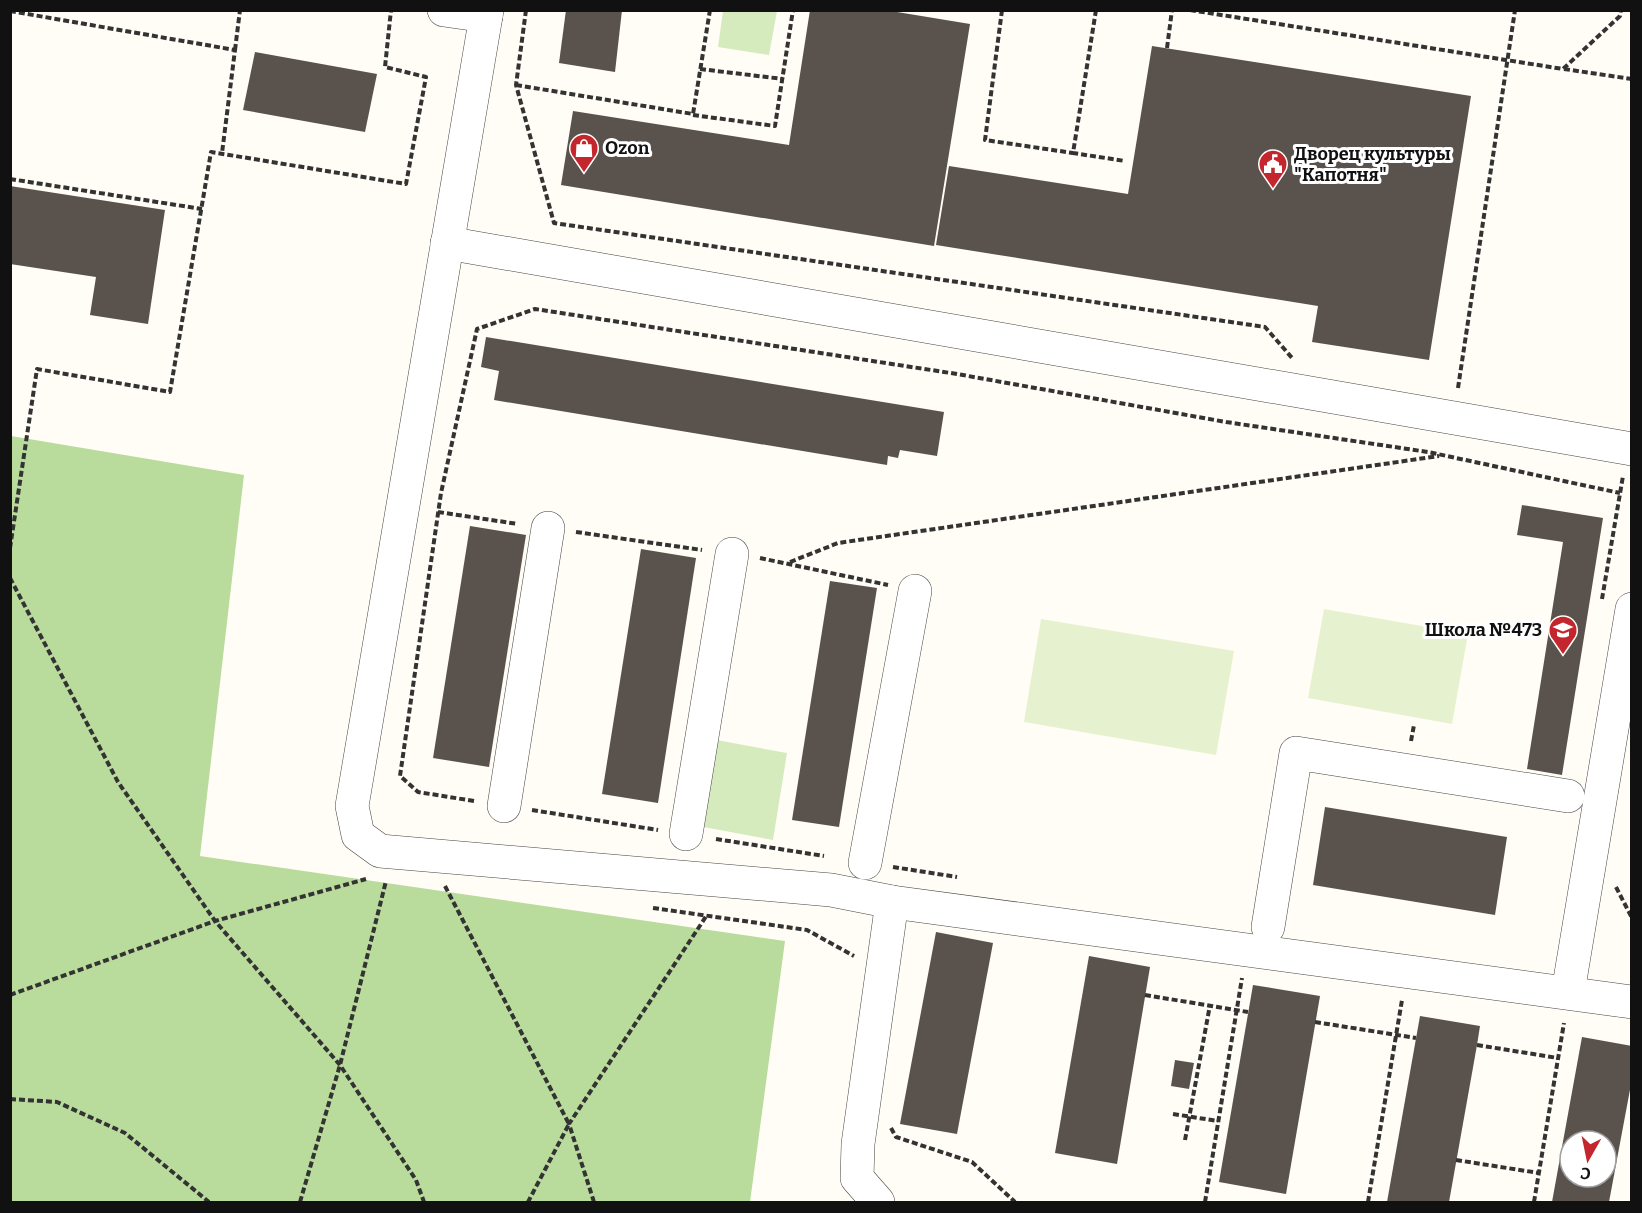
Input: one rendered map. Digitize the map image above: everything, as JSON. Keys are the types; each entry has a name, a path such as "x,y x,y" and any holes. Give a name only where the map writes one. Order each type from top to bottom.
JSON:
{"street":[{"path":"444,10 487,13 352,806 358,835 380,850 831,890 892,902 1567,1004 1632,1002"},
{"path":"447,243 1632,449"},
{"path":"504,806 548,528"},
{"path":"686,834 732,554"},
{"path":"865,863 915,591"},
{"path":"1567,1004 1632,609"},
{"path":"1268,927 1296,753 1568,796"},
{"path":"878,1203 857,1178 858,1144 892,902"}],"path":[{"path":"222,153 240,10"},
{"path":"10,548 37,369 170,392 212,152 406,184 426,77 385,67 391,10"},
{"path":"526,10 516,85 554,223 1265,327 1296,364"},
{"path":"693,114 710,10"},
{"path":"516,85 775,126 794,10"},
{"path":"1002,10 985,140 1125,161"},
{"path":"1073,153 1096,10"},
{"path":"1167,48 1172,10"},
{"path":"1190,10 1632,79"},
{"path":"1448,387 1459,388 1515,10"},
{"path":"1563,69 1620,16 1621,10"},
{"path":"10,11 234,50"},
{"path":"700,69 783,79"},
{"path":"10,179 202,209"},
{"path":"790,562 837,543 1442,456"},
{"path":"438,512 790,562 915,591"},
{"path":"10,578 118,782 215,921 340,1065 416,1180 424,1203"},
{"path":"300,1203 340,1065 388,872"},
{"path":"10,995 215,921 376,876"},
{"path":"453,881 442,880 569,1124 594,1203"},
{"path":"649,907 807,930 860,959"},
{"path":"528,1203 569,1124 707,915"},
{"path":"1205,1203 1242,976"},
{"path":"1368,1203 1404,990"},
{"path":"1145,995 1248,1012"},
{"path":"1534,1203 1567,1004"},
{"path":"1185,1140 1210,1005"},
{"path":"1315,1022 1416,1038"},
{"path":"1477,1045 1558,1058"},
{"path":"10,1099 57,1102 125,1133 209,1203"},
{"path":"1173,1114 1218,1121"},
{"path":"890,1126 896,1137 972,1162 1015,1203"},
{"path":"1456,1160 1539,1173"}],"green space":[{"path":"723,11 777,11 769,55 718,47"},
{"path":"11,436 244,475 200,856 785,941 750,1202 11,1202"},
{"path":"1324,609 1468,634 1452,724 1308,698"},
{"path":"1041,619 1234,651 1216,755 1024,722"},
{"path":"711,739 787,753 773,840 698,826"}],"building":[{"path":"566,10 622,10 615,72 559,63"},
{"path":"810,10 885,10 970,24 934,246 561,185 573,111 789,145"},
{"path":"1152,46 1471,96 1429,360 1312,342 1318,306 936,245 949,166 1128,194"},
{"path":"255,52 377,74 365,132 243,110"},
{"path":"10,186 165,210 148,324 90,315 96,277 10,264"},
{"path":"486,337 944,412 937,456 900,450 898,458 888,456 887,465 494,400 499,371 481,367"},
{"name":"Школа №473","path":"1522,505 1603,518 1562,775 1527,769 1563,542 1517,535"},
{"path":"470,526 526,535 489,767 433,758"},
{"path":"641,549 696,558 658,803 602,794"},
{"path":"830,581 877,588 839,827 792,820"},
{"path":"1325,807 1507,837 1495,915 1313,885"},
{"path":"936,932 993,943 957,1134 900,1124"},
{"path":"1089,956 1150,967 1117,1164 1055,1153"},
{"path":"1253,985 1320,996 1286,1194 1219,1182"},
{"path":"1420,1016 1480,1026 1477,1045 1449,1202 1387,1202"},
{"path":"1582,1037 1632,1046 1632,1079 1618,1154 1618,1129 1565,1129"},
{"path":"1175,1060 1194,1063 1189,1089 1171,1086"},
{"path":"1558,1169 1558,1189 1611,1189 1609,1202 1552,1202"}],"place":[{"name":"Ozon","path":"584,174"},
{"name":"Дворец культуры \"Капотня\"","path":"1273,190"},
{"name":"Школа №473","path":"1563,656"}]}
